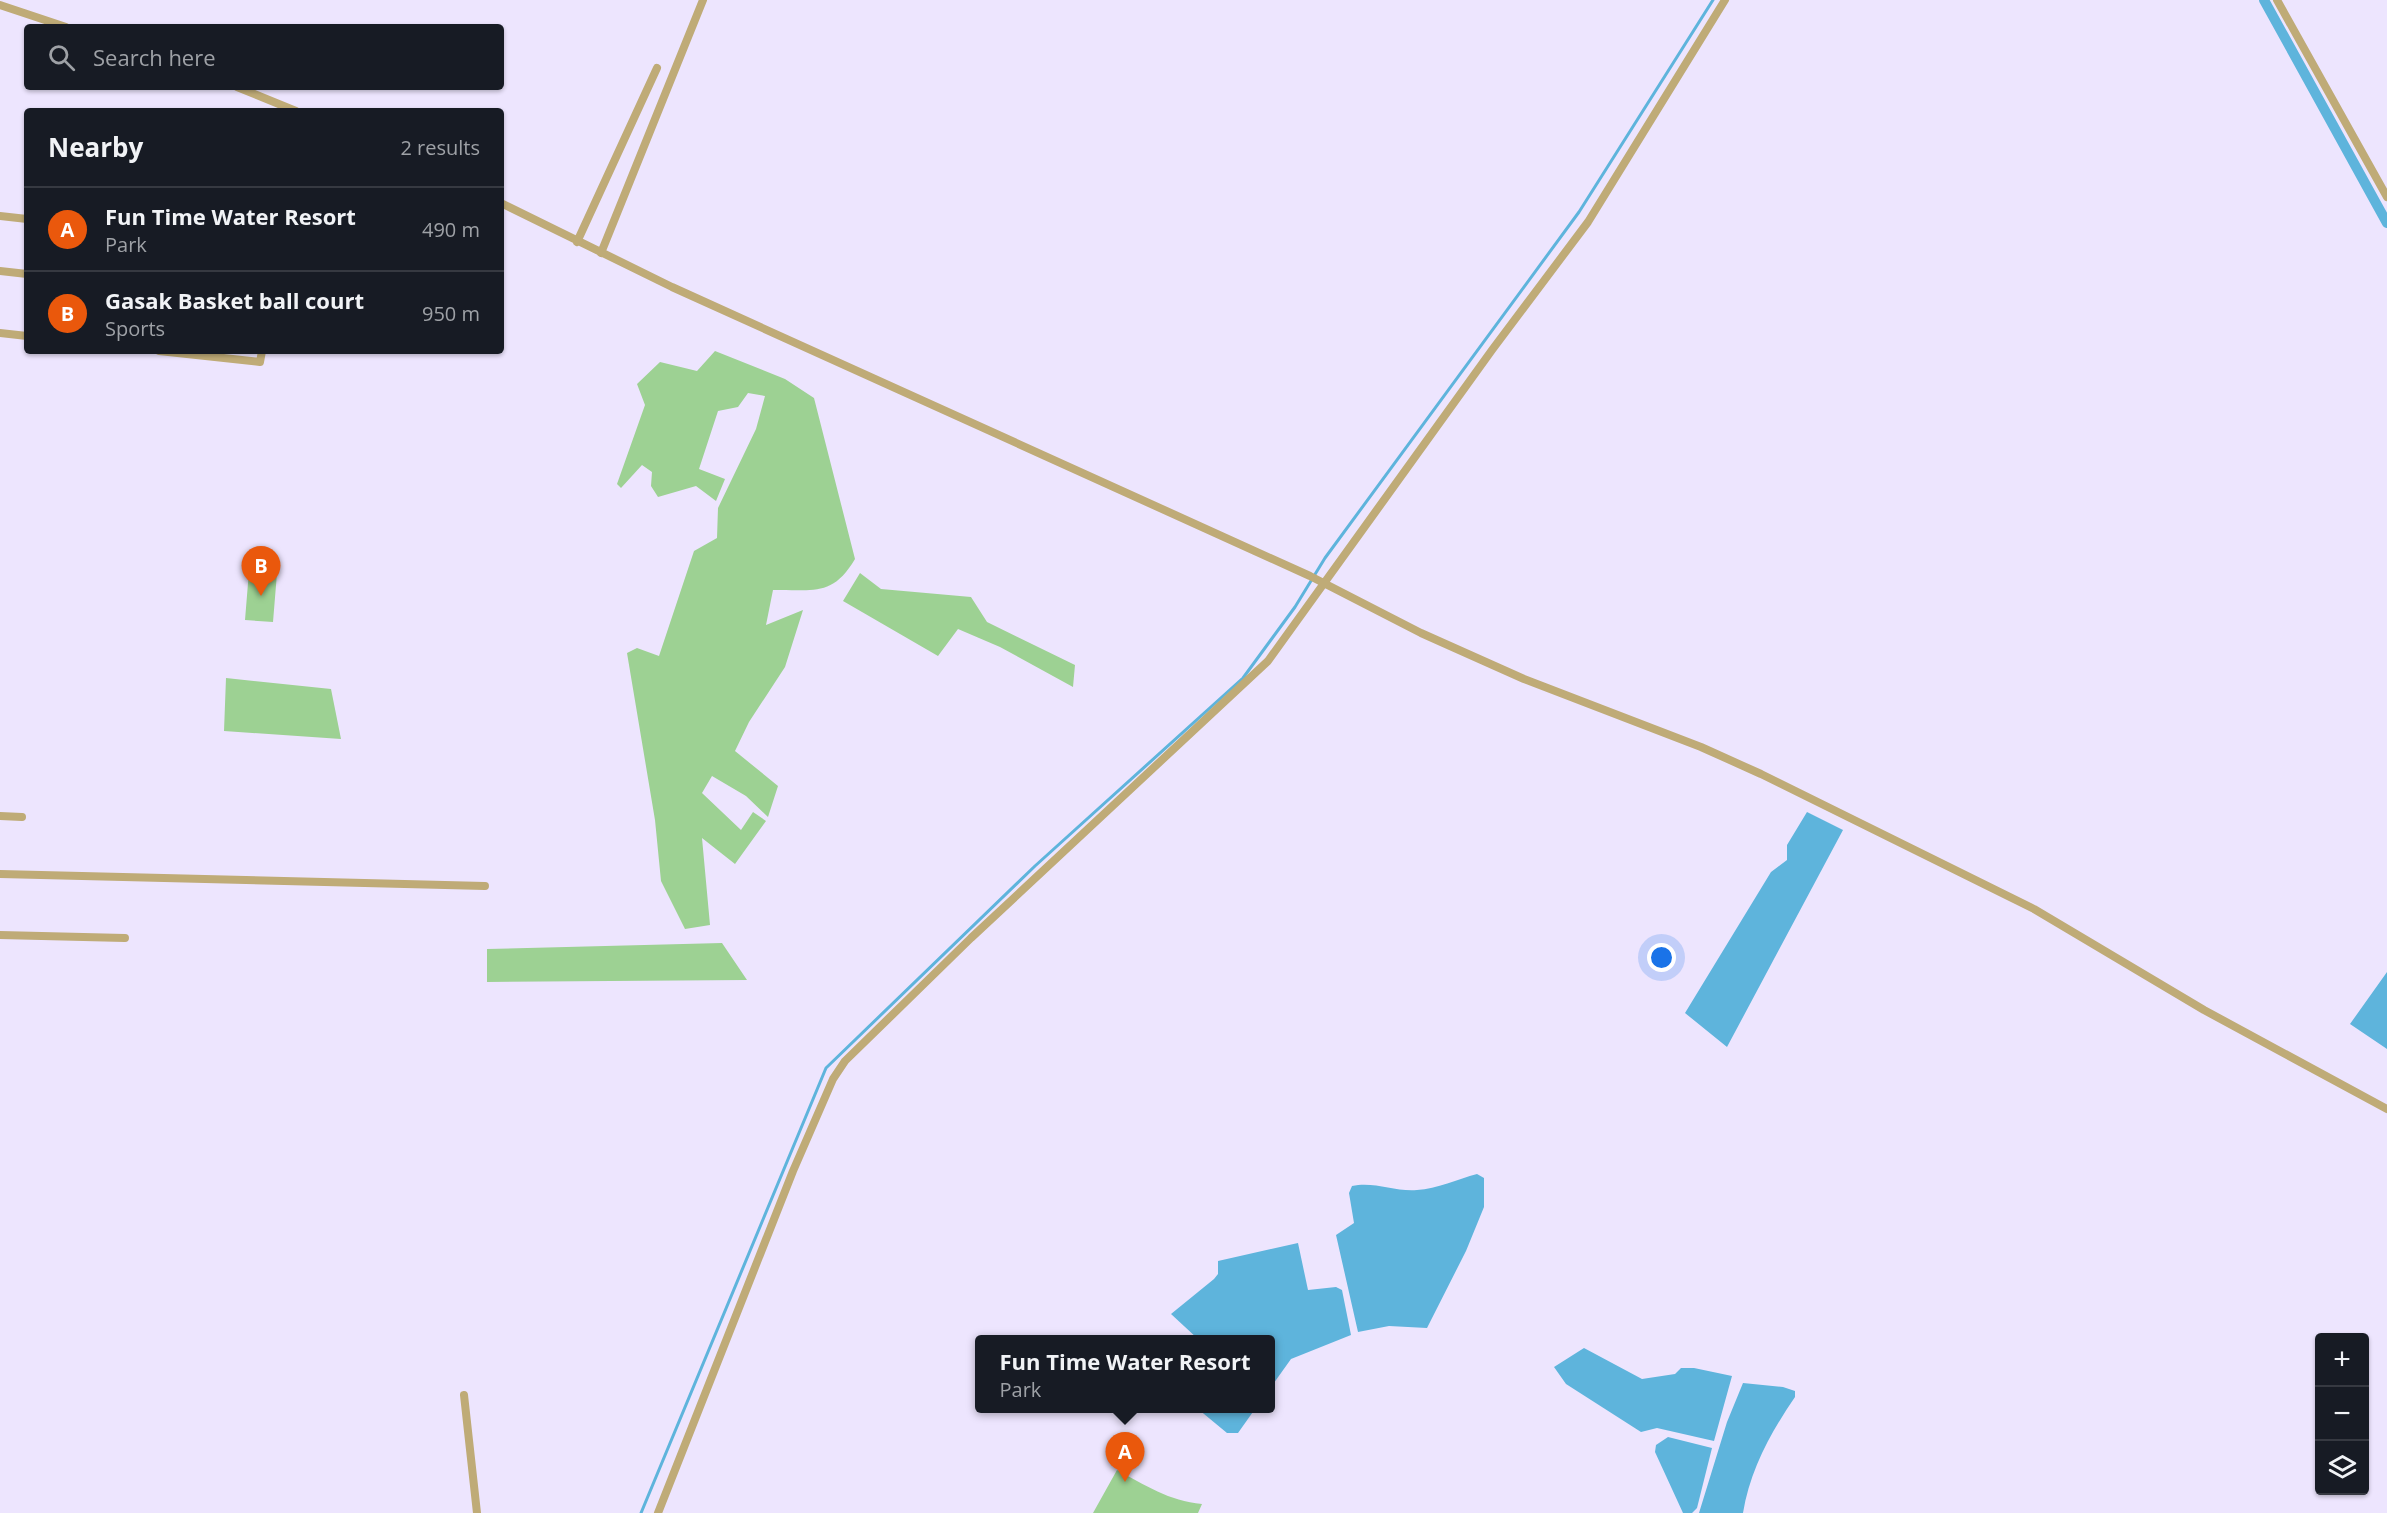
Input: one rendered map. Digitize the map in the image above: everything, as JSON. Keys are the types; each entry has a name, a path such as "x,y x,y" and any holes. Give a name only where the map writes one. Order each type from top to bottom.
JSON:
{"street":[{"path":"601,253 703,0"},
{"path":"658,1513 793,1171 833,1079 845,1061 979,930 1268,661 1321,582 1588,222 1725,0"},
{"path":"2277,0 2387,197"},
{"path":"0,5 57,24"},
{"path":"577,242 657,68"},
{"path":"244,90 289,108"},
{"path":"504,205 577,242 1310,576 1421,633 1524,679 1701,747 1833,810 2034,909 2176,994 2387,1109"},
{"path":"0,216 24,219"},
{"path":"0,271 24,274"},
{"path":"0,333 24,336"},
{"path":"187,354 260,362 261,354"},
{"path":"0,816 22,817"},
{"path":"0,874 485,886"},
{"path":"0,935 125,938"},
{"path":"464,1395 477,1513"}],"green space":[{"path":"715,351 785,379 814,398 855,559 838,580 829,586 810,590 773,590 766,625 803,610 785,667 749,722 735,751 778,786 768,817 746,796 712,776 702,793 741,830 753,812 766,821 735,864 702,838 710,925 685,929 661,881 655,820 627,653 637,648 659,656 694,551 717,538 718,508 756,429 765,396 748,393 738,407 718,411 699,469 725,479 716,501 696,486 658,497 651,486 652,472 642,465 621,488 617,484 645,405 637,384 660,362 697,371"},
{"path":"249,571 277,573 273,622 245,620"},
{"path":"860,573 881,589 971,597 987,622 1075,665 1073,687 1000,647 958,629 938,656 843,601"},
{"path":"226,678 331,689 341,739 224,731"},
{"path":"722,943 747,980 487,982 487,949"},
{"path":"1117,1470 1168,1496 1202,1504 1198,1513 1093,1513"}],"water":[{"path":"1807,812 1843,830 1727,1047 1685,1013 1771,872 1787,860 1787,845"},
{"path":"2387,972 2387,1049 2350,1024"},
{"path":"1477,1174 1484,1178 1484,1207 1466,1251 1427,1328 1389,1326 1358,1332 1336,1235 1354,1223 1349,1193 1352,1186 1368,1185 1417,1190 1440,1186"},
{"path":"1298,1243 1308,1290 1336,1287 1342,1290 1351,1335 1291,1359 1275,1381 1275,1335 1194,1335 1171,1314 1214,1279 1218,1274 1218,1261"},
{"path":"1584,1348 1642,1379 1675,1374 1681,1368 1694,1368 1732,1376 1714,1441 1657,1428 1641,1432 1566,1384 1554,1367"},
{"path":"1743,1383 1783,1387 1795,1391 1795,1397 1756,1467 1743,1513 1699,1513 1727,1422"},
{"path":"1203,1413 1252,1413 1238,1433 1227,1433"},
{"path":"1668,1437 1712,1448 1697,1508 1692,1513 1683,1513 1655,1452 1656,1445"}],"waterway":[{"path":"641,1513 826,1068 1035,866 1243,678 1295,607 1325,558 1579,212 1713,0"},
{"path":"2264,0 2387,223"}],"place":[{"name":"Gasak Basket ball court","path":"261,596"},
{"name":"Fun Time Water Resort","path":"1125,1482"}]}
